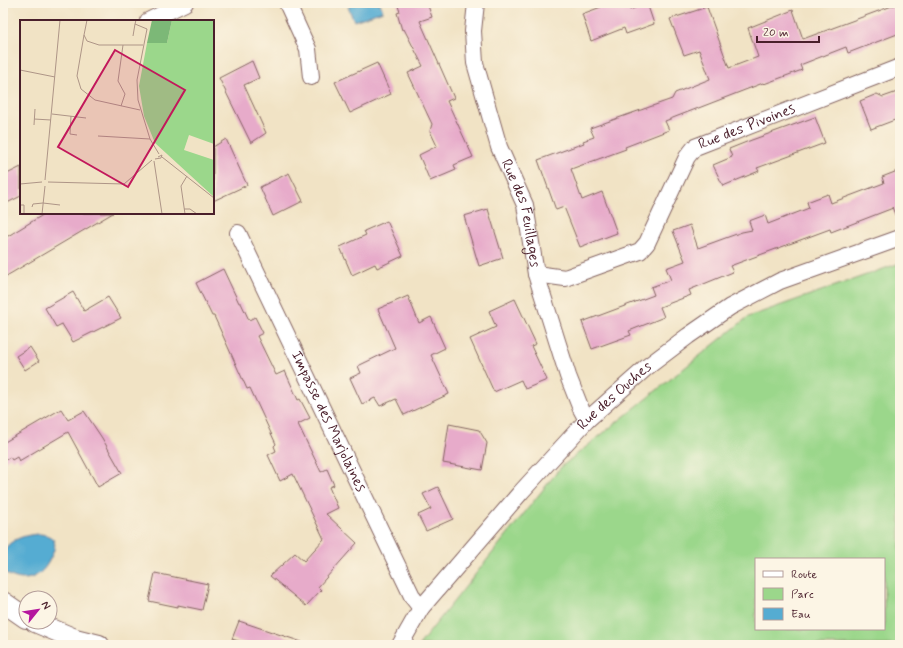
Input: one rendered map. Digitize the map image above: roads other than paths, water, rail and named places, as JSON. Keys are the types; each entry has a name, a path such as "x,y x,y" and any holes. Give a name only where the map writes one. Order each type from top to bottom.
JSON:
{"street":[{"path":"150,20 185,3"},
{"path":"287,3 308,49 311,77"},
{"name":"Rue des Feuillages","path":"476,3 473,30 476,63 500,146 525,205 536,274 568,376 587,420"},
{"name":"Rue des Pivoines","path":"536,274 565,278 640,251 647,243 687,156 695,146 900,67"},
{"name":"Impasse des Marjolaines","path":"238,233 413,598 421,608"},
{"name":"Rue des Ouches","path":"400,645 421,608 521,492 587,420 647,367 730,307 780,282 900,238"},
{"path":"3,602 18,612"},
{"path":"54,630 75,639 99,645"}],"water":[{"path":"358,3 380,3 383,11 354,21 348,7"},
{"path":"40,534 51,537 55,543 53,552 43,570 39,574 24,579 13,577 5,572 3,570 2,558 6,547 14,540 19,538"}]}
